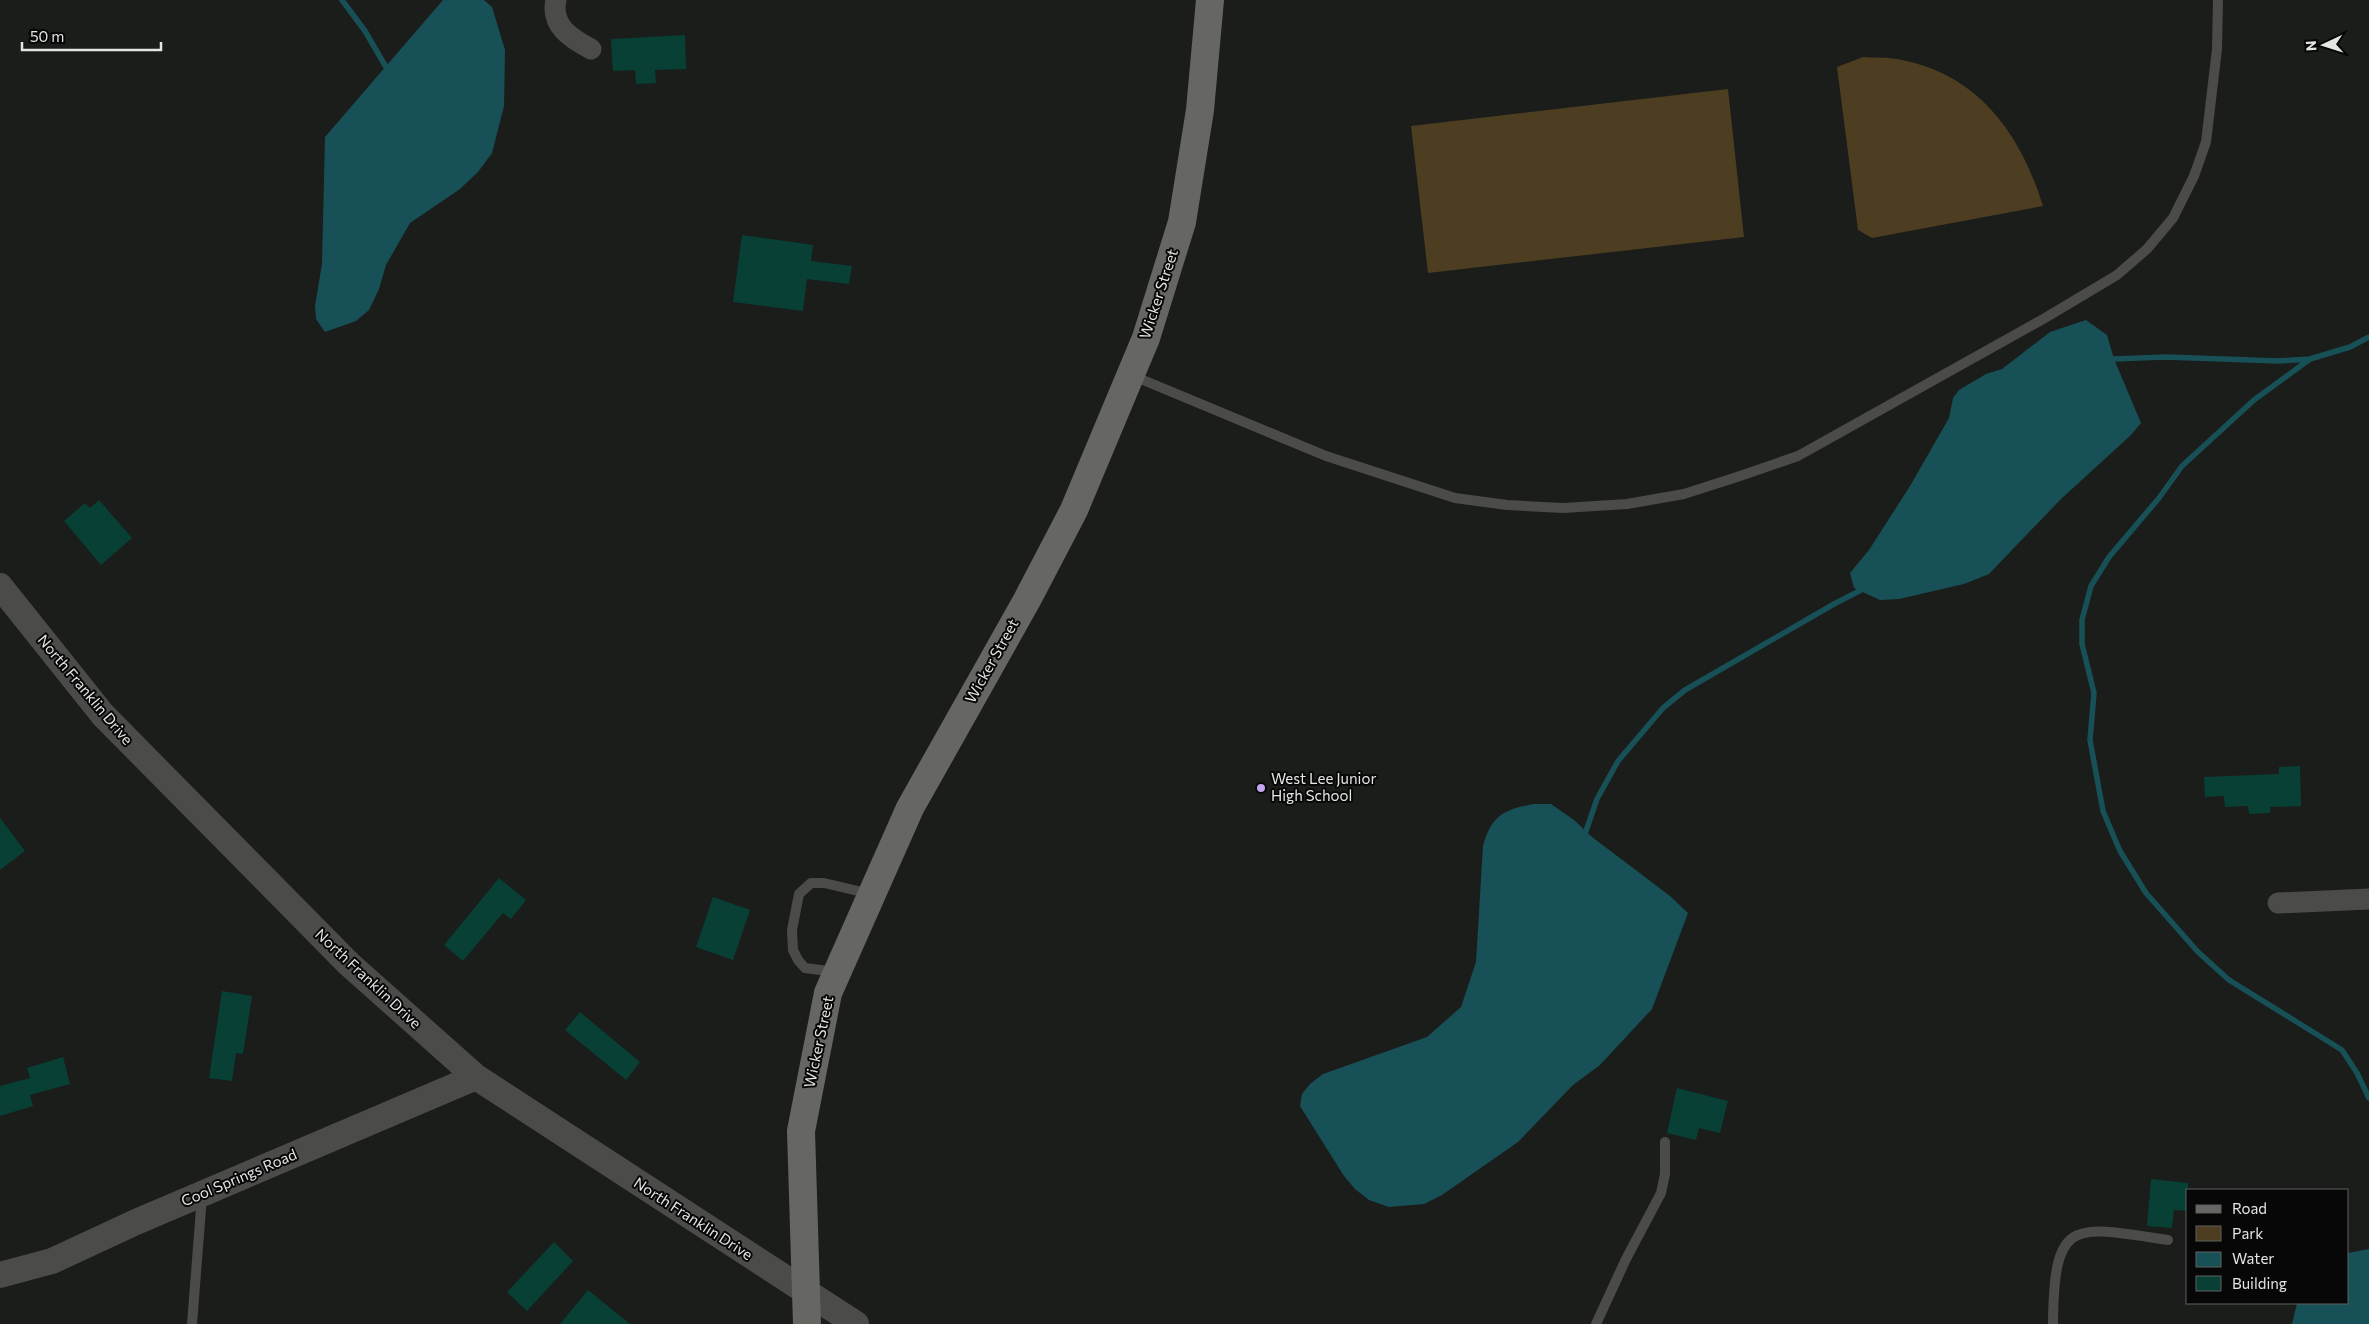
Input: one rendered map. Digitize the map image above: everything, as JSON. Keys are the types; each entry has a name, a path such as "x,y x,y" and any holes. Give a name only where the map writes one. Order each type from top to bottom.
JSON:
{"main road":[{"name":"Wicker Street","path":"807,1324 801,1131 828,993 910,808 1074,510 1146,338 1182,222 1200,110 1210,0"}],"street":[{"path":"556,0 558,23 570,38 591,49"},
{"name":"North Franklin Drive","path":"0,586 103,716 349,964 476,1077 856,1324"},
{"path":"2278,903 2369,899"},
{"name":"Cool Springs Road","path":"0,1275 52,1260 476,1077"}],"lane":[{"path":"1130,374 1326,456 1455,498 1507,505 1563,508 1627,504 1684,494 1740,476 1798,456 2045,318 2117,275 2147,249 2173,218 2194,176 2206,142 2217,49 2218,0"},
{"path":"838,972 805,968 798,960 793,950 792,930 799,894 811,883 824,883 872,894"},
{"path":"1596,1324 1626,1258 1661,1193 1665,1174 1665,1142"},
{"path":"192,1324 202,1195"},
{"path":"2053,1324 2056,1268 2061,1252 2070,1238 2083,1232 2110,1232 2168,1240"}],"green space":[{"path":"1863,57 1897,59 1926,66 1951,78 1973,92 1992,110 2008,131 2022,154 2043,206 1872,238 1858,230 1837,67"},
{"path":"1728,89 1744,237 1428,273 1411,126"}],"water":[{"path":"443,0 484,0 492,7 505,50 504,106 492,153 478,172 460,189 410,223 386,265 379,289 369,310 356,321 325,332 316,319 315,306 322,264 325,137"},
{"path":"2086,320 2107,335 2114,359 2141,423 2131,435 2061,499 1989,574 1964,584 1899,599 1880,600 1854,588 1850,573 1869,550 1910,486 1949,418 1953,398 1959,390 1986,374 2002,369 2050,332"},
{"path":"1534,804 1551,804 1574,820 1592,837 1670,896 1688,913 1652,1009 1600,1065 1573,1085 1518,1142 1442,1195 1424,1204 1389,1207 1369,1200 1355,1189 1344,1176 1300,1106 1302,1094 1310,1084 1323,1074 1427,1037 1461,1007 1476,962 1483,846 1486,836 1490,827 1500,816 1514,808"},
{"path":"2369,1249 2369,1324 2292,1324 2297,1304 2349,1304 2349,1253"}],"building":[{"path":"685,35 686,69 655,70 656,83 636,84 635,70 613,71 611,39"},
{"path":"742,235 813,245 811,261 852,266 849,284 807,279 803,311 733,302"},
{"path":"99,500 132,538 101,565 64,521 85,503 90,508"},
{"path":"2300,766 2301,806 2270,807 2270,813 2249,814 2248,806 2225,807 2224,796 2205,797 2204,777 2279,774 2279,767"},
{"path":"0,818 25,851 0,870"},
{"path":"499,878 526,900 511,919 503,913 463,961 444,945"},
{"path":"713,897 750,910 733,960 696,947"},
{"path":"222,991 252,996 243,1054 236,1053 232,1081 209,1078"},
{"path":"580,1012 640,1062 626,1080 565,1030"},
{"path":"63,1057 70,1084 30,1095 33,1106 0,1116 0,1086 30,1078 27,1068"},
{"path":"1677,1088 1728,1101 1720,1133 1699,1128 1696,1140 1667,1133"},
{"path":"2151,1179 2188,1183 2188,1189 2186,1189 2186,1211 2174,1210 2172,1228 2147,1226"},
{"path":"554,1242 573,1261 527,1311 507,1292"},
{"path":"588,1290 630,1324 560,1324"}],"waterway":[{"path":"342,0 365,31 390,74"},
{"path":"2109,364 2114,359 2165,357 2278,361 2310,359 2350,347 2369,337"},
{"path":"2310,359 2254,400 2182,466 2159,498 2109,557 2091,586 2082,620 2082,644 2094,693 2090,740 2103,811 2120,851 2146,893 2198,952 2229,980 2342,1050 2357,1073 2369,1098"},
{"path":"1581,835 1586,831 1597,799 1618,761 1663,708 1685,690 1865,588"}],"place":[{"name":"West Lee Junior High School","path":"1261,788"}]}
